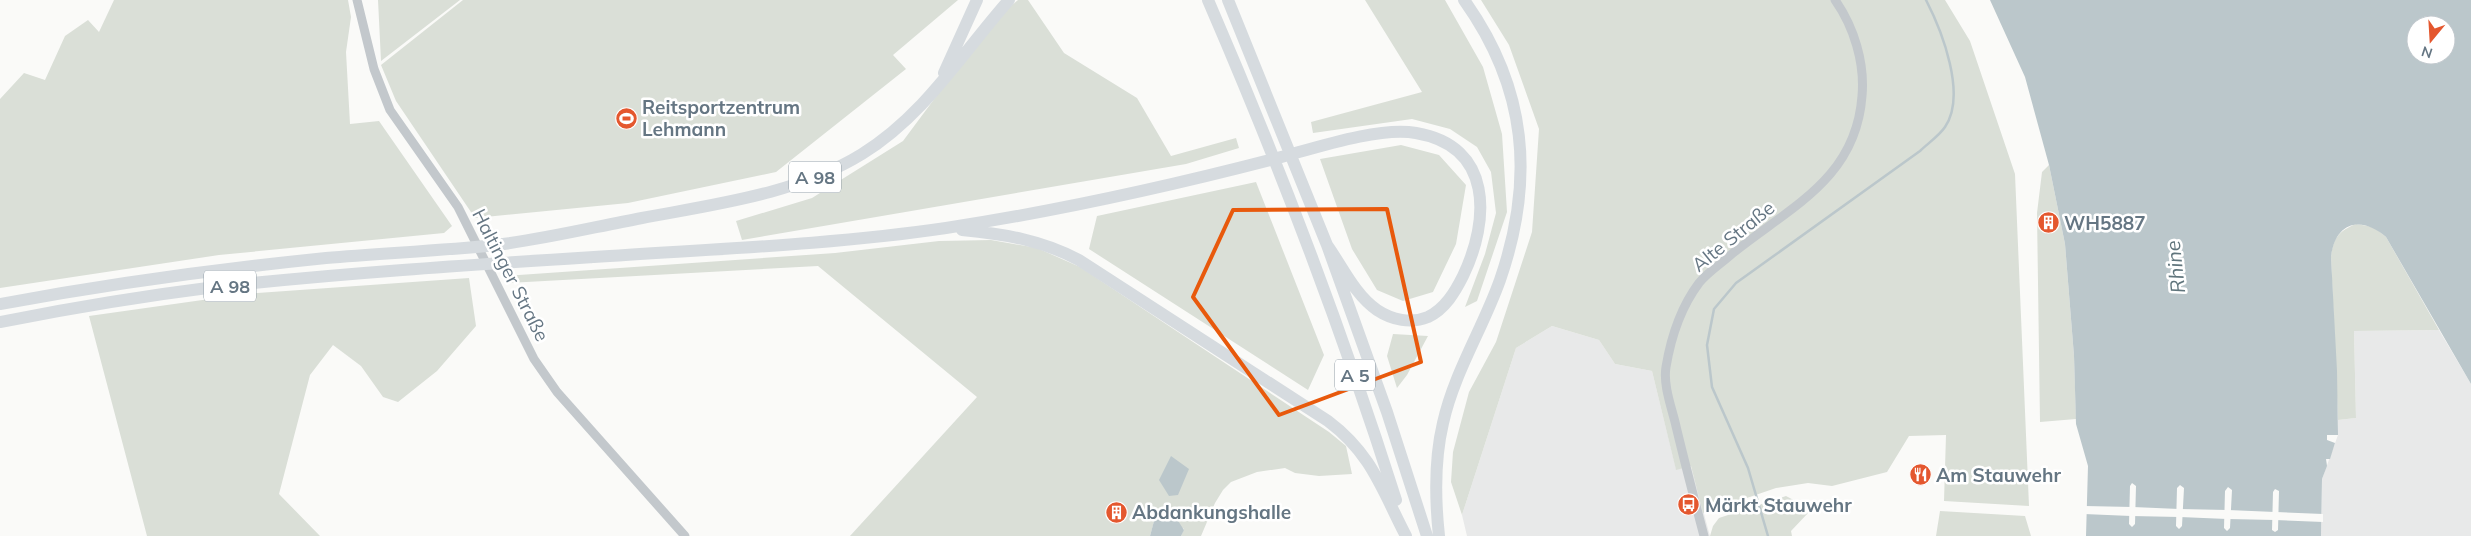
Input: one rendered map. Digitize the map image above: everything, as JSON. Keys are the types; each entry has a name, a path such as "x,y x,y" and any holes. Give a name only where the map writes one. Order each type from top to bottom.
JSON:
{"highway":[{"path":"934,93 977,0"},
{"path":"934,93 1010,0"},
{"name":"A 5","path":"1208,0 1269,146 1330,305 1368,412 1407,536"},
{"name":"A 5","path":"1228,0 1328,245 1387,412 1427,536"},
{"path":"1440,536 1436,485 1443,422 1466,359 1500,281 1513,240 1520,200 1519,132 1514,105 1492,45 1464,0"},
{"name":"A 98","path":"0,304 84,289 206,271 330,258 498,244 720,204 797,184 846,162 880,142 907,120 934,93"},
{"path":"943,228 1029,215 1237,169 1370,136 1410,131 1440,140 1458,151 1468,162 1477,177 1482,211 1474,249 1456,291 1444,305 1430,316 1410,321 1391,318 1373,308 1363,298 1328,245"},
{"path":"943,228 1020,237 1060,249 1304,406 1343,432 1361,451 1377,475 1407,536"},
{"name":"A 98","path":"0,322 89,305 211,288 334,275 756,246 943,228"}],"street":[{"name":"Haltinger Straße","path":"357,0 374,70 390,110 458,207 534,359 558,392 685,536"},
{"name":"Alte Straße","path":"1704,536 1668,394 1665,369 1670,346 1688,300 1700,282 1747,242 1826,181 1850,146 1857,128 1861,107 1862,68 1850,26 1835,0"}],"highlighted area":[{"path":"1387,209 1421,362 1279,415 1193,297 1233,210"}],"shaded area":[{"path":"114,0 348,0 351,17 346,52 350,124 379,121 452,226 444,233 219,255 0,288 0,99 24,73 45,80 65,36 88,20 99,32"},
{"path":"378,0 460,0 381,61"},
{"name":"Reitsportzentrum Lehmann","path":"463,0 958,0 893,55 906,69 776,172 628,203 475,218 396,101 381,65"},
{"path":"1018,0 1028,0 1064,53 1137,98 1171,156 1236,138 1239,148 1186,164 742,240 736,221 812,198 903,141 990,24"},
{"path":"1365,0 1445,0 1483,67 1502,134 1507,212 1477,301 1465,307 1485,254 1496,213 1491,172 1477,147 1450,129 1412,119 1313,133 1311,122 1422,92"},
{"path":"1481,0 1945,0 1970,41 2015,174 2029,506 1944,501 1946,435 1909,436 1887,472 1832,486 1808,483 1776,488 1703,513 1691,466 1676,470 1652,371 1615,364 1599,340 1552,326 1516,348 1462,515 1451,482 1453,452 1469,392 1496,342 1532,232 1539,129 1509,45"},
{"path":"1401,145 1439,155 1466,185 1456,244 1433,292 1403,301 1377,290 1352,249 1320,159"},
{"path":"2049,165 2065,244 2074,356 2076,419 2040,422 2037,213 2042,172"},
{"path":"1256,182 1324,355 1308,390 1089,249 1097,216"},
{"path":"2356,224 2374,227 2386,237 2439,330 2354,331 2356,418 2338,420 2331,257 2333,245 2338,236 2345,229"},
{"path":"991,240 1037,248 1080,267 1329,432 1346,446 1352,474 1319,476 1295,473 1285,468 1257,472 1231,482 1223,490 1215,503 1201,536 1181,536 1184,529 1157,511 1150,536 850,536 977,397 818,266 508,283 503,276 835,253 939,241"},
{"path":"469,278 476,326 437,371 398,402 383,397 361,366 333,345 310,375 279,494 320,536 147,536 89,316 245,294"},
{"path":"1552,326 1599,340 1615,364 1652,371 1676,469 1691,466 1710,536 1467,536 1462,515 1516,348"},
{"path":"2439,330 2471,384 2471,536 2321,536 2322,479 2338,435 2338,420 2356,418 2354,331"},
{"path":"1393,334 1428,336 1407,375 1397,388 1387,356"},
{"path":"1786,496 1801,504 1809,512 1791,531 1792,536 1710,536 1713,526 1719,518"},
{"path":"1940,511 2025,516 2031,536 1936,536"}],"water":[{"name":"Rhine","path":"1990,0 2471,0 2471,384 2386,237 2377,230 2367,226 2359,224 2351,226 2344,229 2338,236 2333,245 2331,257 2337,371 2338,435 2327,435 2327,440 2335,443 2330,459 2326,459 2327,466 2322,479 2321,536 2086,536 2088,466 2076,424 2074,356 2065,244 2049,165 2025,77","holes":["2132,483 2136,486 2135,524 2132,527 2129,524 2130,486","2180,485 2184,488 2182,526 2179,529 2176,526 2177,488","2228,487 2232,490 2230,528 2227,531 2224,528 2225,491","2275,489 2279,491 2278,530 2275,532 2272,530 2273,492"]},
{"path":"1171,456 1189,469 1178,495 1169,496 1159,480"},
{"path":"1157,510 1171,510 1184,530 1181,536 1150,536"}],"pier":[{"path":"2085,506 2132,507 2131,516 2084,514"},
{"path":"2133,507 2179,509 2179,517 2132,516"},
{"path":"2180,509 2227,510 2227,519 2180,517"},
{"path":"2228,510 2275,512 2275,520 2228,519"},
{"path":"2276,512 2323,514 2323,522 2275,520"}],"waterway":[{"path":"1768,536 1748,468 1712,387 1707,345 1714,309 1736,283 1920,151 1945,127 1951,114 1954,98 1953,81 1945,45 1926,0"}],"place":[{"name":"Reitsportzentrum Lehmann","path":"626,118"},
{"name":"WH5887","path":"2048,223"},
{"name":"Am Stauwehr","path":"1920,475"},
{"name":"Märkt Stauwehr","path":"1689,505"},
{"name":"Abdankungshalle","path":"1116,512"}]}
